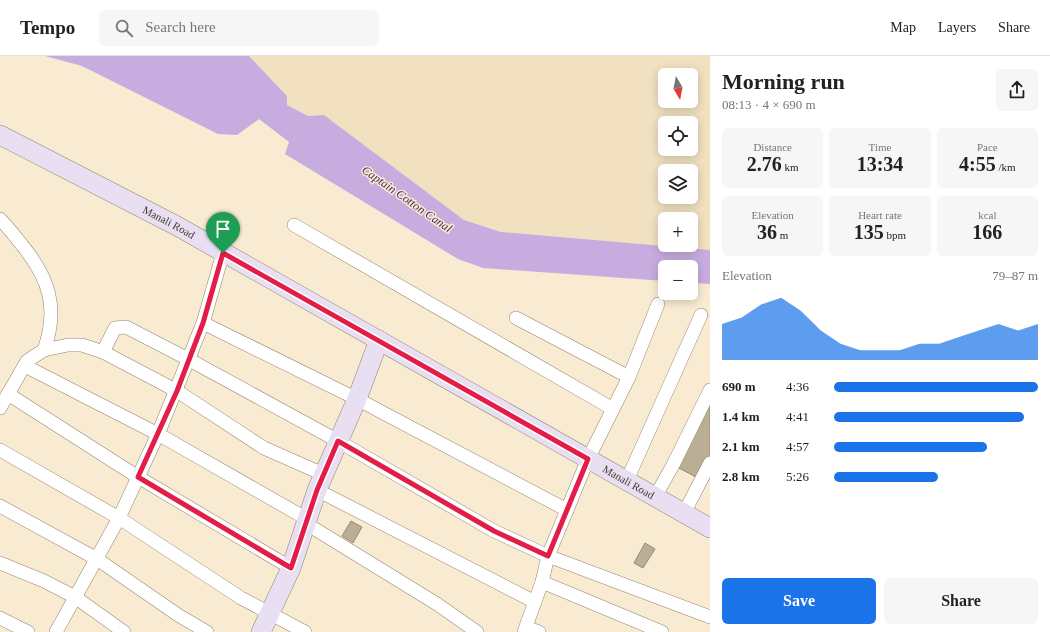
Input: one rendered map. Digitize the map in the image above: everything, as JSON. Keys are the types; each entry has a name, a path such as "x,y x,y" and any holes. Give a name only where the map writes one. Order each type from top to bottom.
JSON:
{"main road":[{"name":"Manali Road","path":"0,134 177,226 710,528"},
{"path":"261,632 291,568 306,519 320,482 356,399 379,340"}],"street":[{"path":"0,219 26,250 45,281 52,309 52,321 44,350"},
{"path":"294,225 613,409"},
{"path":"56,632 119,518 177,391 203,323 223,253"},
{"path":"539,632 525,629 542,582 548,556 588,459 629,377 658,304"},
{"path":"627,480 701,315"},
{"path":"516,318 629,377"},
{"path":"203,323 356,399 567,510"},
{"path":"103,352 115,328 120,326 126,327 338,441 494,531 548,556 710,617"},
{"path":"0,408 27,361 44,350 68,345 82,345 103,352 177,391 264,448 320,482 534,602"},
{"path":"25,366 158,434 306,519 310,526 417,592 477,632"},
{"path":"655,497 710,390"},
{"path":"8,394 138,477 291,568"},
{"path":"0,450 119,518 241,598 305,632"},
{"path":"684,513 710,462"},
{"path":"0,506 97,560 178,615 207,632"},
{"path":"0,563 44,581 75,597 124,632"},
{"path":"542,582 662,632"},
{"path":"0,618 28,632"}],"shaded area":[{"path":"249,56 710,56 710,250 698,249 698,212 658,212 658,246 501,232 464,220 324,115 308,116 287,105 287,96"}],"water":[{"name":"Captain Cotton Canal","path":"45,56 249,56 287,96 287,105 308,116 324,115 464,220 501,232 658,246 658,252 698,252 698,249 710,250 710,284 698,283 698,260 658,260 658,280 483,268 458,259 285,154 289,142 259,119 237,135 218,134 82,66"}],"building":[{"path":"710,396 710,456 698,478 673,465"},
{"path":"351,521 362,527 353,543 342,536"},
{"path":"645,543 655,549 643,568 634,563"}],"route":[{"path":"223,253 588,459 548,556 494,531 338,441 306,519 291,568 138,477 177,391 203,323 223,253"}]}
